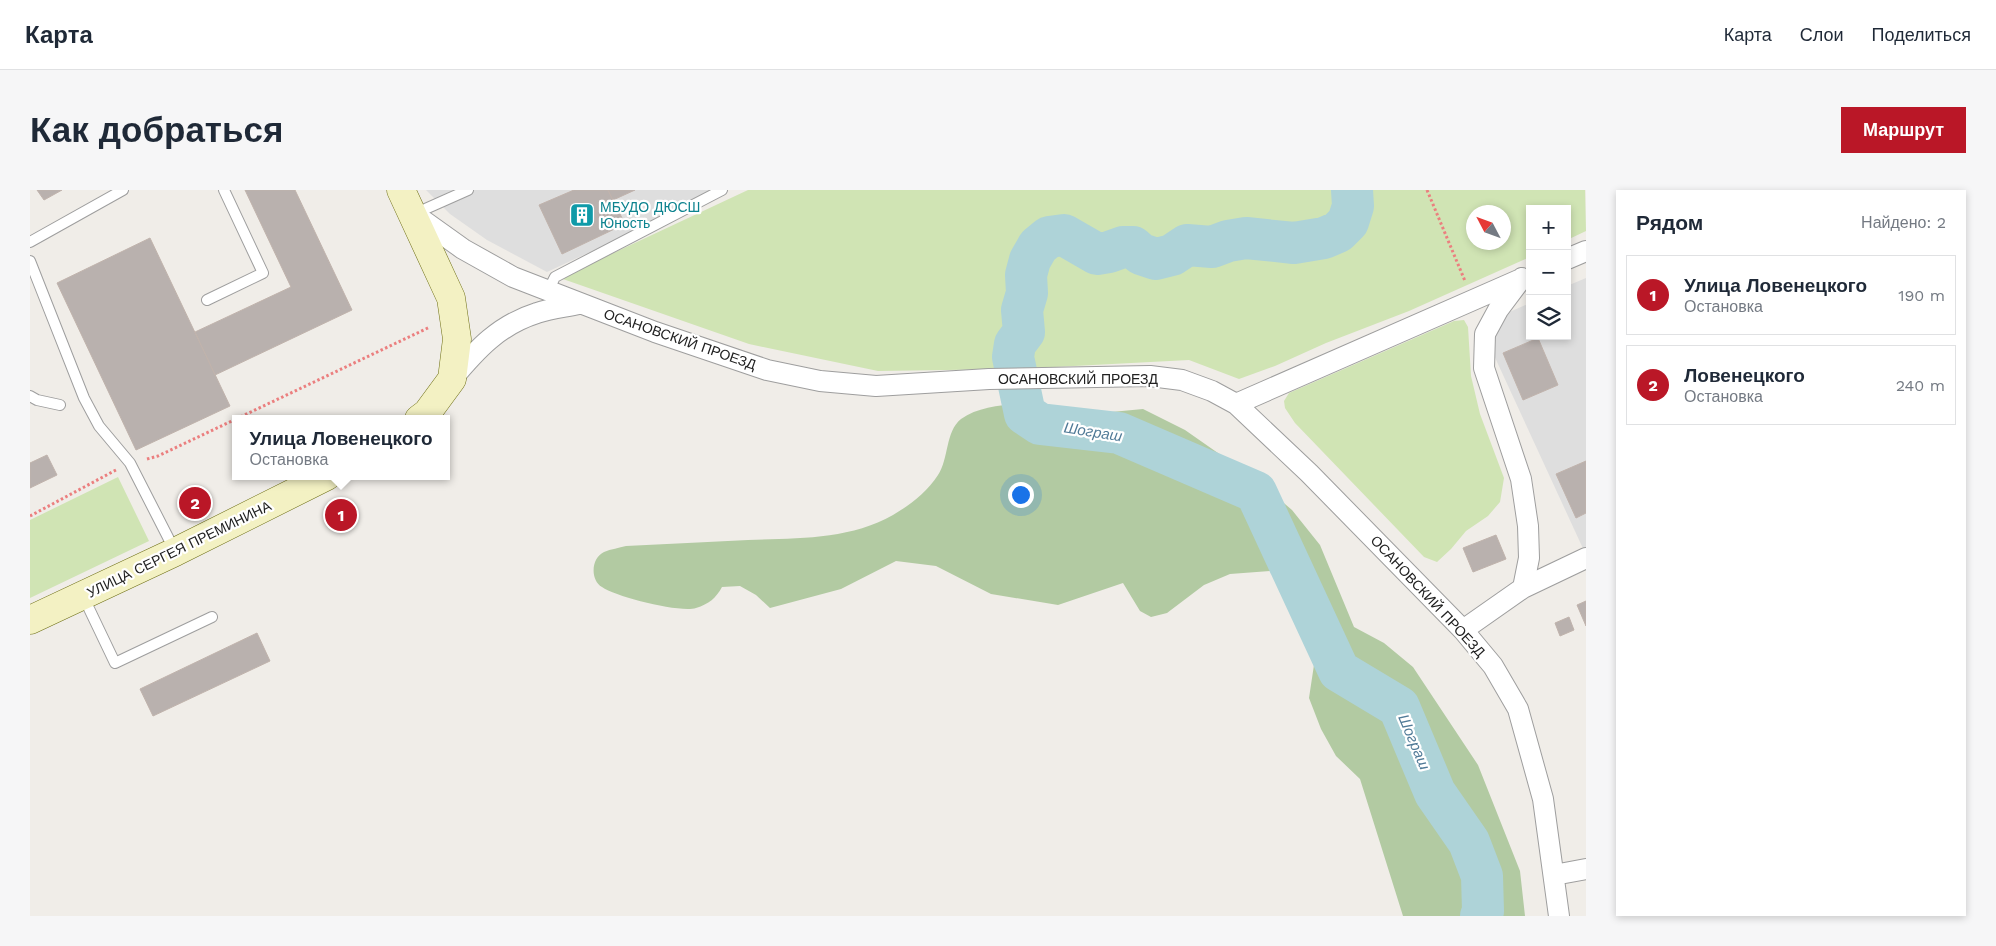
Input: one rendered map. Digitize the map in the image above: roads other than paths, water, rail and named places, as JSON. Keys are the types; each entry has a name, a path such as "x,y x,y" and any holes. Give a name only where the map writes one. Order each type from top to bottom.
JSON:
{"street":[{"path":"401,190 414,214 450,298 457,339 452,379"},
{"name":"ОСАНОВСКИЙ ПРОЕЗД","path":"414,214 463,249 513,278 579,304 766,370 820,380 876,386 989,379 1150,376 1182,380 1212,391 1236,404 1309,473 1462,630 1493,666 1518,709 1543,799 1562,915"},
{"path":"1571,257 1586,251"},
{"path":"1236,404 1526,276"},
{"path":"1523,588 1528,558 1528,526 1521,479 1484,368 1485,334 1498,310 1526,276"},
{"path":"424,415 476,350 506,326 537,313 579,304"},
{"name":"УЛИЦА СЕРГЕЯ ПРЕМИНИНА","path":"30,620 175,552 319,480"},
{"path":"1462,630 1523,588 1586,558"},
{"path":"1554,875 1586,869"}],"lane":[{"path":"30,242 122,190"},
{"path":"207,300 263,273 224,190"},
{"path":"414,214 468,190"},
{"path":"548,291 555,277 722,190"},
{"path":"30,261 84,398 99,426 130,463 175,552"},
{"path":"30,396 37,400 60,405"},
{"path":"82,596 115,663 212,617"}],"waterway":[{"name":"Шограш","path":"1352,190 1353,206 1348,222 1338,232 1324,238 1294,243 1246,238 1228,241 1212,247 1187,245 1172,255 1156,259 1141,254 1133,247 1123,247 1097,254 1064,235 1049,237 1038,246 1030,260 1026,275 1027,293 1022,310 1024,332 1015,344 1013,357 1025,414 1040,424 1119,433 1256,492 1339,671 1399,707 1435,793 1469,842 1482,876 1483,911 1481,916"}],"place":[{"name":"МБУДО ДЮСШ Юность","path":"582,215"},
{"name":"Ловенецкого","path":"195,503"},
{"name":"Улица Ловенецкого","path":"341,515"}]}
